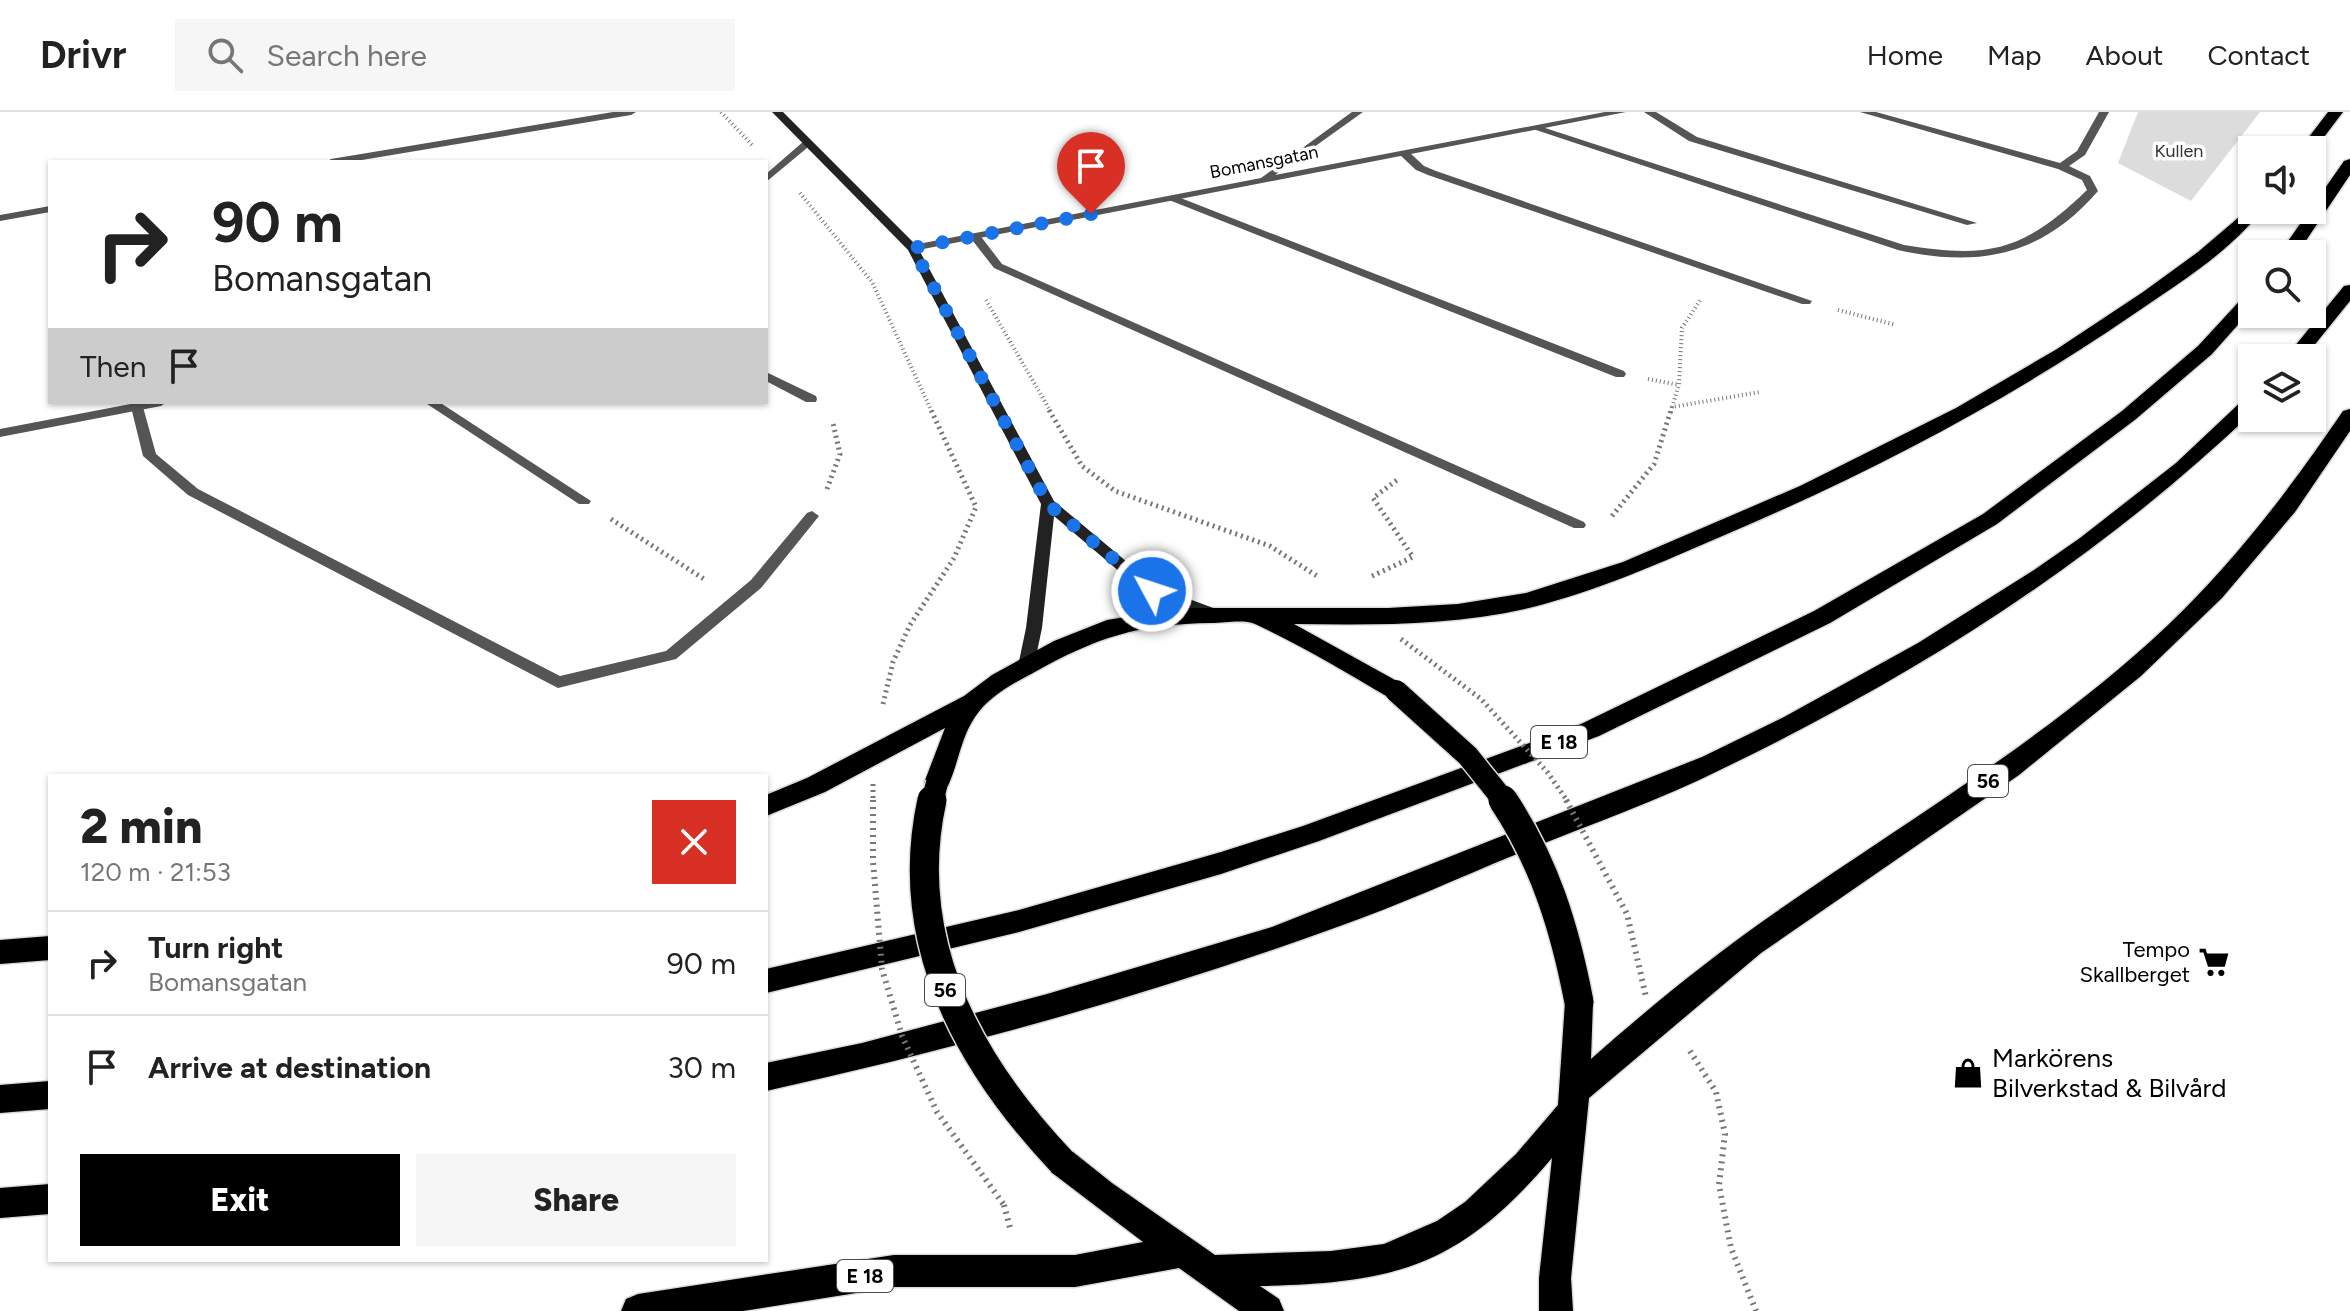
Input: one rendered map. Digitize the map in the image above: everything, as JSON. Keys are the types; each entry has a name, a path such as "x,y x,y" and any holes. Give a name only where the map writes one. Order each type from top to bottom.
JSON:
{"highway":[{"path":"2318,136 2336,112"},
{"path":"2298,240 2350,164"},
{"name":"56","path":"1267,1311 1101,1194 1062,1162 1008,1101 965,1033 945,990 924,884 925,834 937,783 955,731 972,703 998,681 1067,642 1117,625 1211,613 1372,617 1486,610 1558,593 1604,578 1809,491 1942,424 2066,351 2185,272 2241,224"},
{"path":"2306,344 2350,290"},
{"name":"E 18","path":"768,981 1019,921 1221,863 1310,834 1590,730 1822,617 1990,519 2129,415 2205,350 2238,313"},
{"path":"768,1077 862,1056 1047,1007 1272,939 1337,916 1711,764 1793,723 1926,649 2042,575 2088,543 2183,467 2238,415"},
{"name":"56","path":"1213,1271 1350,1266 1393,1258 1434,1241 1490,1204 1521,1175 1574,1101 1654,1006 1753,944 2044,742 2131,671 2255,548 2305,489 2350,415"},
{"path":"1248,615 1300,635 1396,691 1425,714 1490,777 1534,844 1559,905 1572,952 1579,1002 1574,1101 1555,1278 1556,1311"},
{"path":"768,805 875,756 972,703"},
{"path":"0,952 48,948"},
{"path":"0,1099 48,1095"},
{"path":"0,1203 48,1199"},
{"name":"E 18","path":"638,1311 894,1271 1075,1271 1184,1251"}],"street":[{"path":"343,160 631,112"},
{"path":"777,112 913,248 1048,504 1152,591 1211,613"},
{"path":"1262,181 1358,112"},
{"name":"Bomansgatan","path":"913,248 1621,112"},
{"path":"1649,112 1693,139 1971,223"},
{"path":"1535,128 1902,248 1948,257 1990,256 2023,247 2073,211 2093,191 2086,178 2062,167 1865,112"},
{"path":"2062,167 2081,153 2104,112"},
{"path":"768,177 808,143"},
{"path":"1404,153 1420,168 1432,173 1806,301"},
{"path":"1173,198 1620,374"},
{"path":"0,218 48,209"},
{"path":"975,236 998,266 1579,525"},
{"path":"768,377 811,399"},
{"path":"0,433 151,404"},
{"path":"433,404 584,501"},
{"path":"137,407 150,456 193,492 558,682 671,655 756,584 812,516"},
{"path":"1026,666 1034,628 1048,504"}],"path":[{"path":"721,112 760,154"},
{"path":"796,188 872,282 976,507 954,558 910,625 893,662 875,737 873,784"},
{"path":"1579,525 1605,525 1654,464 1679,385 1682,328 1719,271"},
{"path":"980,291 1082,466 1115,491 1270,546 1339,592 1401,639"},
{"path":"1806,301 1896,325"},
{"path":"1672,407 1760,392"},
{"path":"811,399 836,426 840,454 827,491 812,516"},
{"path":"1339,592 1413,557 1373,498 1426,457"},
{"path":"584,501 737,600"},
{"path":"1654,1006 1686,1044 1716,1092 1725,1134 1719,1185 1731,1248 1756,1311"}],"green space":[{"name":"Kullen","path":"2138,112 2260,112 2241,136 2238,136 2238,140 2191,201 2118,163"}],"place":[{"name":"Tempo Skallberget","path":"2214,962"},
{"name":"Markörens Bilverkstad & Bilvård","path":"1968,1073"}],"route":[{"path":"1091,214 913,248 1048,504 1152,591"}]}
